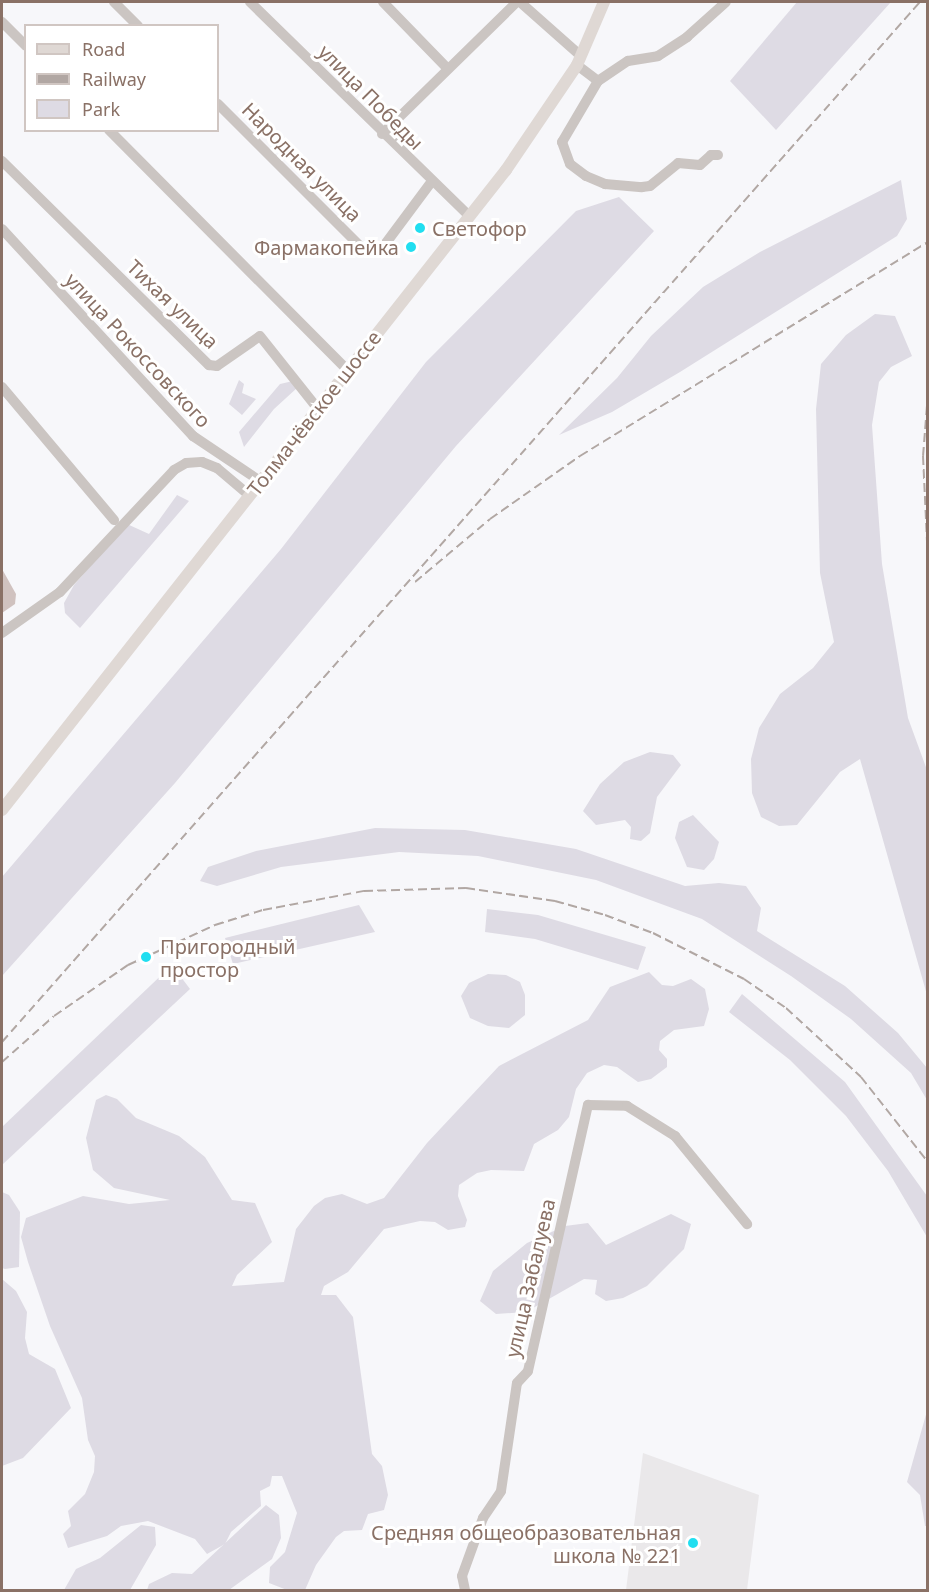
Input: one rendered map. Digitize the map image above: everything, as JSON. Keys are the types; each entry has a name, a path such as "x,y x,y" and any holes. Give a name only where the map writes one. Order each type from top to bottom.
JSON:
{"main road":[{"name":"Толмачёвское шоссе","path":"2,810 542,121 579,60 604,2"}],"street":[{"path":"114,2 136,24"},
{"name":"улица Победы","path":"250,2 382,134 469,216"},
{"path":"384,2 447,68"},
{"path":"382,134 447,68 518,2 598,81"},
{"path":"718,155 711,155 700,165 678,163 650,186 605,184 586,176 570,164 562,142 598,81 613,67 665,52 726,2"},
{"path":"2,22 24,44"},
{"name":"Народная улица","path":"219,105 362,248 372,252 380,251 432,181"},
{"path":"111,132 348,371"},
{"name":"Тихая улица","path":"2,161 209,365 217,366 260,336 318,409"},
{"name":"улица Рокоссовского","path":"2,229 193,436 260,481"},
{"path":"2,387 114,520"},
{"path":"2,633 60,592 180,467 202,462 249,495"},
{"name":"улица Забалуева","path":"465,1590 462,1576 483,1518 501,1491 517,1383 528,1371 588,1105 627,1106 675,1136 747,1224"}],"shaded area":[{"path":"2,569 16,594 15,604 2,613"},
{"name":"Средняя общеобразовательная школа № 221","path":"643,1453 759,1495 747,1590 626,1590"}],"green space":[{"path":"797,2 891,2 776,130 730,81"},
{"path":"901,180 907,219 897,236 680,372 612,412 559,435 617,378 651,336 703,287 760,252"},
{"path":"619,197 654,231 456,446 175,783 2,976 2,877 281,549 426,362 576,211"},
{"path":"875,314 895,316 912,356 891,367 879,382 872,425 882,564 908,718 927,770 927,995 860,759 840,772 797,825 779,826 761,817 752,793 751,759 759,728 780,694 813,668 834,642 820,573 816,409 821,364 846,335"},
{"path":"239,380 244,384 242,393 256,399 242,415 229,404"},
{"path":"293,381 297,388 274,409 244,447 239,432 280,384"},
{"path":"177,495 189,501 80,628 65,613 64,603 74,585 127,524 149,534"},
{"path":"650,752 673,755 681,765 657,797 650,833 641,841 630,839 631,827 625,820 596,825 583,811 600,784 624,762"},
{"path":"693,815 719,842 714,859 704,870 687,867 675,838 679,822"},
{"path":"375,828 465,830 576,849 685,886 719,883 746,886 761,908 757,931 845,986 898,1033 927,1068 927,1100 911,1073 851,1019 791,976 702,919 596,880 478,856 399,852 281,867 217,886 200,881 208,867 256,851"},
{"path":"359,905 375,932 233,964 225,938"},
{"path":"487,909 538,915 646,947 638,970 535,939 485,932"},
{"path":"172,965 190,989 2,1165 2,1127"},
{"path":"649,972 662,985 673,986 691,979 705,989 709,1009 704,1026 674,1030 660,1041 659,1050 667,1059 667,1067 651,1079 638,1082 617,1067 604,1065 587,1073 576,1089 569,1117 558,1130 534,1144 524,1171 491,1170 477,1173 459,1185 458,1196 467,1220 465,1227 448,1230 435,1222 420,1221 384,1229 348,1272 324,1286 321,1295 336,1295 353,1317 372,1454 382,1466 388,1495 384,1510 368,1514 362,1530 344,1531 336,1537 316,1565 305,1590 287,1590 269,1583 270,1567 285,1552 297,1513 282,1476 272,1476 270,1486 260,1491 261,1506 231,1532 225,1544 207,1554 195,1539 148,1521 121,1526 107,1536 68,1548 63,1534 71,1526 68,1511 85,1494 94,1472 95,1456 88,1440 82,1398 50,1326 28,1262 21,1237 26,1218 83,1196 129,1204 170,1200 114,1188 93,1170 86,1138 96,1100 106,1095 117,1099 136,1118 179,1136 205,1157 232,1200 255,1203 272,1242 237,1275 232,1286 284,1282 296,1229 314,1206 325,1198 342,1194 367,1204 384,1198 427,1143 499,1066 588,1020 610,987"},
{"path":"488,974 506,975 520,982 525,995 525,1015 509,1028 488,1026 470,1018 461,996 469,983"},
{"path":"742,994 845,1082 927,1196 927,1237 888,1171 846,1116 790,1060 729,1012"},
{"path":"2,1192 9,1195 20,1212 19,1267 5,1269 2,1268"},
{"path":"671,1214 691,1224 684,1249 647,1286 623,1298 606,1301 595,1294 597,1280 584,1279 526,1312 496,1314 480,1301 493,1271 527,1243 565,1226 588,1223 606,1245"},
{"path":"2,1279 16,1291 27,1312 25,1338 29,1354 55,1369 71,1408 23,1458 2,1466"},
{"path":"927,1411 928,1526 925,1526 920,1495 907,1482"},
{"path":"266,1505 279,1515 281,1538 272,1559 229,1590 147,1590 149,1584 172,1573 192,1574"},
{"path":"141,1525 155,1527 156,1545 130,1590 64,1590 76,1569 100,1558"}],"railway":[{"path":"2,1042 920,2"},
{"path":"415,582 490,519 580,456 928,242"},
{"path":"928,393 923,456 928,562"},
{"path":"2,1062 54,1016 128,965 215,925 263,910 364,891 466,888 555,901 605,915 653,933 744,979 786,1008 861,1077 928,1162"}],"place":[{"name":"Светофор","path":"420,228"},
{"name":"Фармакопейка","path":"411,247"},
{"name":"Пригородный простор","path":"146,957"},
{"name":"Средняя общеобразовательная школа № 221","path":"693,1543"}]}
